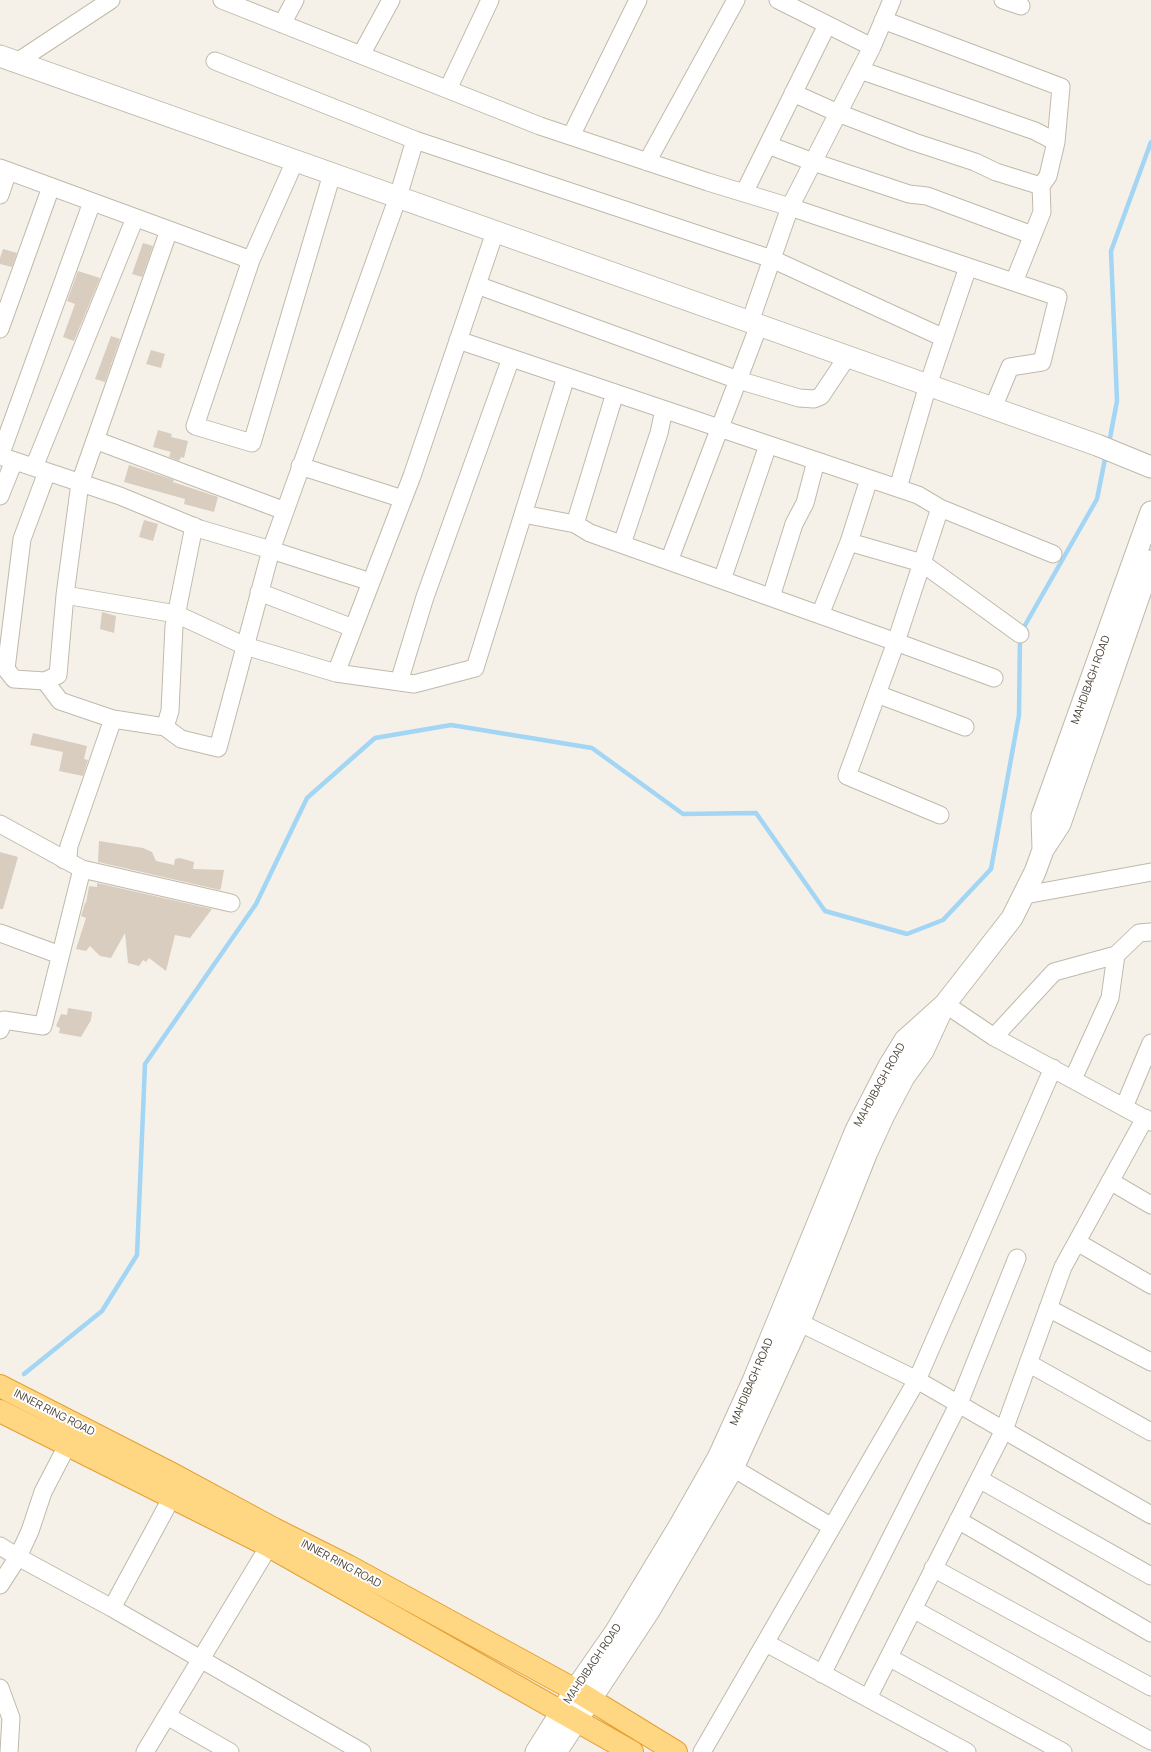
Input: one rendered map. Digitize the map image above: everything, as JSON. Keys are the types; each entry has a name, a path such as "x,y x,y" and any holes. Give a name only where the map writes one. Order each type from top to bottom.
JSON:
{"highway":[{"name":"INNER RING ROAD","path":"0,1386 348,1566 583,1694 676,1752"},
{"name":"INNER RING ROAD","path":"0,1411 269,1546 632,1752"}],"street":[{"path":"9,59 112,0"},
{"path":"222,0 571,136 647,162 790,207 1058,297 1042,362 1010,367 993,408"},
{"path":"282,24 295,0"},
{"path":"361,55 391,0"},
{"path":"448,89 490,0"},
{"path":"571,136 638,0"},
{"path":"647,162 736,0"},
{"path":"669,561 738,380 755,324 772,259 790,207 872,47 892,0"},
{"path":"1003,0 1021,6"},
{"path":"786,2 872,47"},
{"path":"883,20 1061,87 1056,142 1048,176 1041,186 1042,212 1014,282"},
{"path":"744,193 827,24"},
{"path":"9,59 993,408 1096,445 1149,466"},
{"path":"215,61 415,140 772,259 944,338"},
{"path":"860,70 1035,131 1056,142"},
{"path":"793,93 838,113 914,142 975,162 996,172 1041,186"},
{"path":"45,681 60,701 113,719 165,727 181,739 218,748 271,550 398,197 415,140"},
{"path":"768,145 813,162 909,194 927,196 1032,235"},
{"path":"295,161 251,260 195,426 252,443 332,174"},
{"path":"0,195 4,169 251,260"},
{"path":"0,329 51,187"},
{"path":"0,496 5,457 92,202"},
{"path":"135,218 40,470 22,540 6,669 14,679 45,681 58,675 80,483 169,230"},
{"path":"336,673 403,499 495,232"},
{"path":"898,488 928,385 968,267"},
{"path":"477,285 738,380 799,398 814,399 820,396 847,357"},
{"path":"458,340 918,495 940,508 1053,554"},
{"path":"399,682 425,597 511,358"},
{"path":"66,595 176,614 245,646 336,673 414,684 475,668 566,376"},
{"path":"575,524 616,393"},
{"path":"622,544 659,433 664,410"},
{"path":"95,440 285,511"},
{"path":"722,580 768,444"},
{"path":"5,457 120,496 194,526 371,582"},
{"path":"770,597 794,524 805,503 816,460"},
{"path":"300,466 403,499"},
{"path":"820,615 849,542 869,478"},
{"path":"940,508 896,642 847,776 940,815"},
{"name":"MAHDIBAGH ROAD","path":"1043,850 1042,816 1151,512"},
{"path":"523,514 575,524 590,533 994,678"},
{"path":"165,727 170,710 174,626 194,526"},
{"path":"849,542 922,563 1020,634"},
{"name":"MAHDIBAGH ROAD","path":"536,1752 568,1717 583,1694 649,1611 733,1468 790,1317 856,1130 871,1098 905,1040 945,1004 1007,925 1025,895 1043,850 1060,824 1151,561"},
{"path":"259,592 354,628"},
{"path":"877,694 965,727"},
{"path":"64,860 68,857 69,846 113,719"},
{"path":"0,824 82,869 231,904"},
{"path":"0,1030 4,1020 43,1026 82,869"},
{"path":"1025,895 1151,872"},
{"path":"994,1037 1054,972 1116,955 1139,933 1151,932"},
{"path":"0,933 60,955"},
{"path":"1073,1079 1110,998 1116,955"},
{"path":"868,1698 890,1658 913,1609 1004,1430 1063,1267 1110,1181 1148,1120 994,1037 945,1004"},
{"path":"1124,1107 1151,1043"},
{"path":"702,1752 917,1380 1053,1068"},
{"path":"1110,1181 1151,1204"},
{"path":"1077,1242 1151,1285"},
{"path":"822,1674 959,1403 1016,1258"},
{"path":"1048,1308 1151,1362"},
{"path":"790,1317 917,1380 959,1403 1151,1515"},
{"name":"MAHDIBAGH ROAD","path":"583,1694 616,1631 704,1482 790,1317"},
{"path":"1028,1363 1151,1432"},
{"path":"0,1586 18,1557 30,1531 43,1492 68,1444"},
{"path":"733,1468 832,1527"},
{"path":"979,1479 1151,1576"},
{"path":"112,1608 172,1497"},
{"path":"958,1520 1151,1633"},
{"path":"0,1546 112,1608 362,1752"},
{"path":"145,1752 269,1546"},
{"path":"934,1568 1151,1687"},
{"path":"913,1609 1151,1742"},
{"path":"766,1643 967,1752"},
{"path":"890,1658 1063,1752"},
{"path":"0,1688 11,1718 9,1752"},
{"path":"167,1716 230,1752"},
{"name":"MAHDIBAGH ROAD","path":"556,1752 568,1717"},
{"path":"1147,1752 1151,1745"}],"building":[{"path":"143,243 153,246 142,277 132,274"},
{"path":"3,249 17,253 12,267 0,264"},
{"path":"78,271 100,278 74,341 63,337 75,304 67,301"},
{"path":"111,336 120,339 105,382 95,379"},
{"path":"151,350 165,354 161,368 146,364"},
{"path":"158,430 172,434 171,437 188,441 184,458 181,457 179,461 169,457 171,452 153,447"},
{"path":"129,465 218,497 214,512 184,504 185,499 124,482"},
{"path":"144,520 158,524 153,541 139,537"},
{"path":"102,612 116,616 114,633 100,629"},
{"path":"33,733 87,746 84,759 88,760 83,776 59,771 63,752 30,745"},
{"path":"99,841 143,848 152,852 156,861 174,865 175,859 180,858 194,862 193,869 224,870 221,888 220,890 98,862"},
{"path":"0,852 18,857 3,909 0,909"},
{"path":"97,883 212,909 190,938 175,935 166,971 149,958 146,962 143,960 139,966 128,963 125,933 111,958 100,956 90,946 86,951 76,949 86,918 81,916 86,903 89,886 97,887"},
{"path":"68,1008 92,1012 91,1020 81,1037 59,1033 60,1028 56,1026 61,1014 67,1015"}],"waterway":[{"path":"1109,443 1117,401 1111,251 1151,142"},
{"path":"24,1374 102,1311 137,1255 145,1064 256,904 307,798 375,738 451,725 592,748 683,814 756,813 825,911 907,934 943,920 991,869 1019,715 1020,634 1097,499 1106,454"}]}
